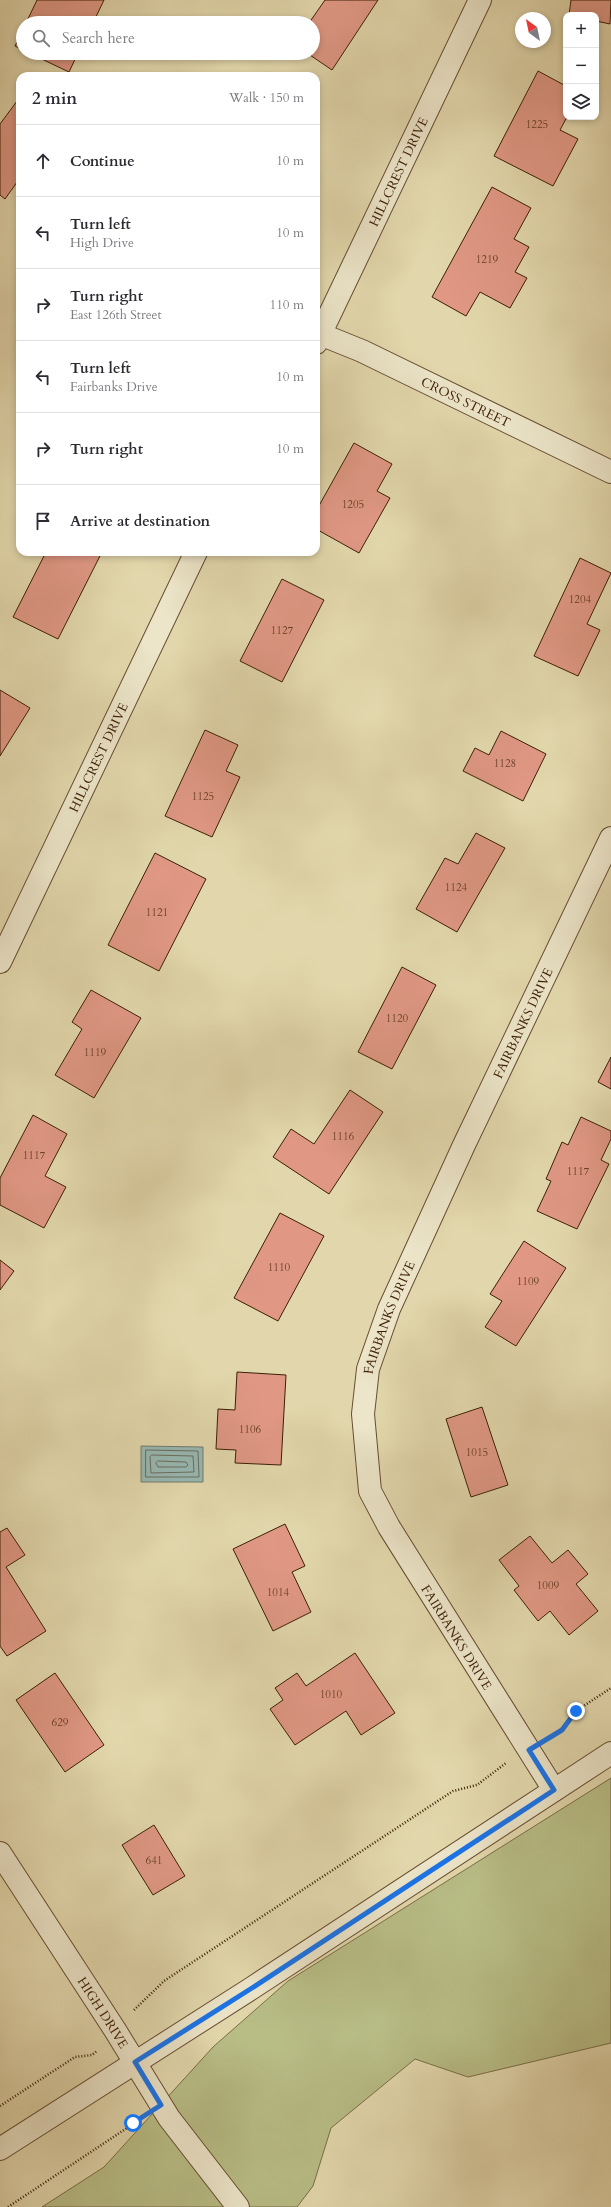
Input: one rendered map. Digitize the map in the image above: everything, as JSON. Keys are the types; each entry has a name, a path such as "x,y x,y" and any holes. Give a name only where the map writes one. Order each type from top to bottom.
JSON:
{"street":[{"name":"HILLCREST DRIVE","path":"320,334 480,0"},
{"name":"CROSS STREET","path":"320,339 362,351 611,472"},
{"name":"HILLCREST DRIVE","path":"0,962 194,556"},
{"name":"FAIRBANKS DRIVE","path":"554,1790 389,1527 370,1491 363,1414 368,1369 389,1309 464,1145 611,838"},
{"path":"0,2149 252,1988 611,1753"},
{"name":"HIGH DRIVE","path":"0,1853 135,2062 161,2105 197,2156 238,2207"}],"path":[{"path":"129,2015 170,1977 453,1791 477,1785 509,1761 562,1730 576,1711 611,1688"},
{"path":"0,2106 75,2057 92,2055"},
{"path":"8,2207 161,2105"}],"green space":[{"path":"611,1778 611,2043 468,2077 415,2059 331,2128 313,2186 297,2207 42,2207 104,2167 213,2047 288,1981"}],"water":[{"path":"141,1446 203,1447 203,1482 141,1482"}],"building":[{"path":"37,0 104,0 96,16 29,16"},
{"path":"325,0 378,0 332,70 317,60 320,60 320,16 314,16"},
{"path":"571,0 611,0 610,24 599,22 599,12 569,12"},
{"path":"44,60 75,60 69,72"},
{"path":"538,71 563,84 563,120 565,120 560,130 578,139 553,186 494,156"},
{"path":"16,102 16,184 5,199 0,195 0,124"},
{"path":"492,187 531,208 514,239 529,247 515,272 527,278 510,308 480,292 466,316 432,297"},
{"path":"354,443 392,464 377,491 390,498 359,553 320,531 320,504"},
{"path":"44,556 100,556 58,639 13,617"},
{"path":"580,558 611,573 587,624 600,630 578,676 534,656"},
{"path":"282,579 324,600 282,682 240,661"},
{"path":"0,690 30,708 0,756"},
{"path":"205,730 238,745 226,771 240,777 212,837 165,816"},
{"path":"501,731 546,754 523,801 463,771 475,748 489,755"},
{"path":"476,833 505,848 457,932 416,909 445,858 458,864"},
{"path":"155,853 206,879 159,971 108,945"},
{"path":"402,967 436,985 392,1069 358,1052"},
{"path":"91,990 141,1018 94,1098 55,1075 82,1029 72,1022"},
{"path":"611,1057 611,1089 598,1082"},
{"path":"350,1090 383,1112 329,1194 273,1157 291,1129 314,1144"},
{"path":"33,1115 67,1134 45,1176 66,1187 44,1228 0,1205 0,1178"},
{"path":"581,1117 611,1131 611,1139 601,1160 609,1164 577,1229 537,1211 551,1181 546,1179 562,1142 568,1145"},
{"path":"280,1213 324,1236 278,1321 234,1298"},
{"path":"524,1241 566,1268 516,1346 485,1327 502,1301 490,1294"},
{"path":"0,1260 14,1271 0,1290"},
{"path":"237,1372 286,1375 281,1465 235,1463 236,1450 216,1449 218,1409 235,1410"},
{"path":"482,1407 508,1485 471,1497 446,1419"},
{"path":"285,1524 305,1566 292,1572 311,1612 273,1631 233,1549"},
{"path":"7,1528 25,1555 6,1567 46,1631 7,1656 0,1646 0,1532"},
{"path":"530,1536 552,1563 568,1550 588,1574 576,1584 598,1611 569,1635 550,1611 538,1621 514,1590 519,1586 499,1560"},
{"path":"355,1653 395,1713 361,1735 346,1711 295,1745 270,1709 283,1700 275,1688 297,1673 306,1686"},
{"path":"55,1673 104,1745 65,1772 16,1700"},
{"path":"154,1825 185,1876 153,1895 122,1845"}],"route":[{"path":"133,2123 161,2105 135,2062 252,1988 554,1790 529,1750 562,1730 576,1711"}]}
